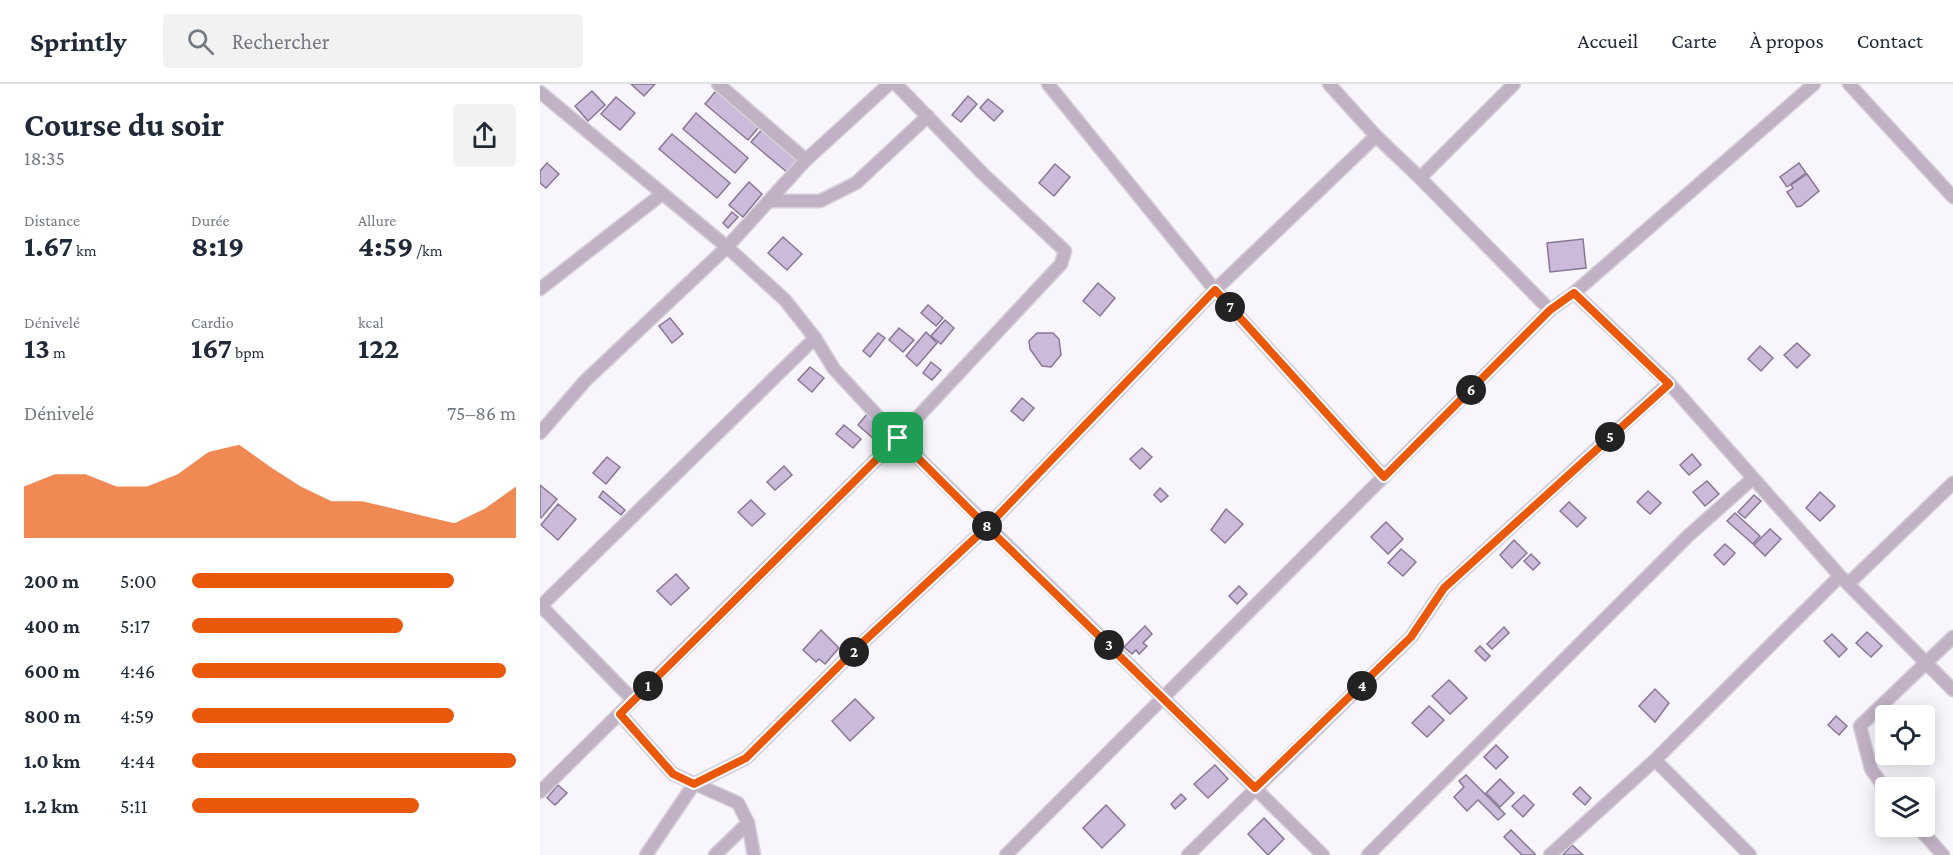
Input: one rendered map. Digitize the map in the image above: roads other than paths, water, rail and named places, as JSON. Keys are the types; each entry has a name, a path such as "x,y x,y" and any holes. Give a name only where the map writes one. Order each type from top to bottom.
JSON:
{"street":[{"path":"718,84 806,160"},
{"path":"540,433 585,381 727,247 806,160 889,84"},
{"path":"540,792 898,438 1062,264 1065,250 982,173 896,84"},
{"path":"1048,84 1215,290 1384,477"},
{"path":"1420,178 1514,84"},
{"path":"1005,855 1550,310 1574,293 1814,84"},
{"path":"1850,84 1953,197"},
{"path":"1334,86 1376,136 1550,310"},
{"path":"540,92 727,247 785,300 815,338 834,369 898,438 1323,855"},
{"path":"770,201 820,201 856,183 928,116"},
{"path":"646,855 694,784 746,758 869,637 987,527 1215,290 1376,136"},
{"path":"540,289 662,194"},
{"path":"1574,293 1669,384 1844,580 1953,690"},
{"path":"633,700 540,606 815,338"},
{"path":"1188,855 1411,637 1444,588 1669,384"},
{"path":"1368,855 1688,537 1752,479"},
{"path":"1550,855 1655,760 1844,580 1953,483"},
{"path":"1876,777 1870,769 1860,726 1953,638"},
{"path":"620,714 673,774 738,803 748,823 754,855"},
{"path":"1655,760 1750,855"},
{"path":"715,855 748,823"},
{"path":"1927,837 1943,855"}]}
